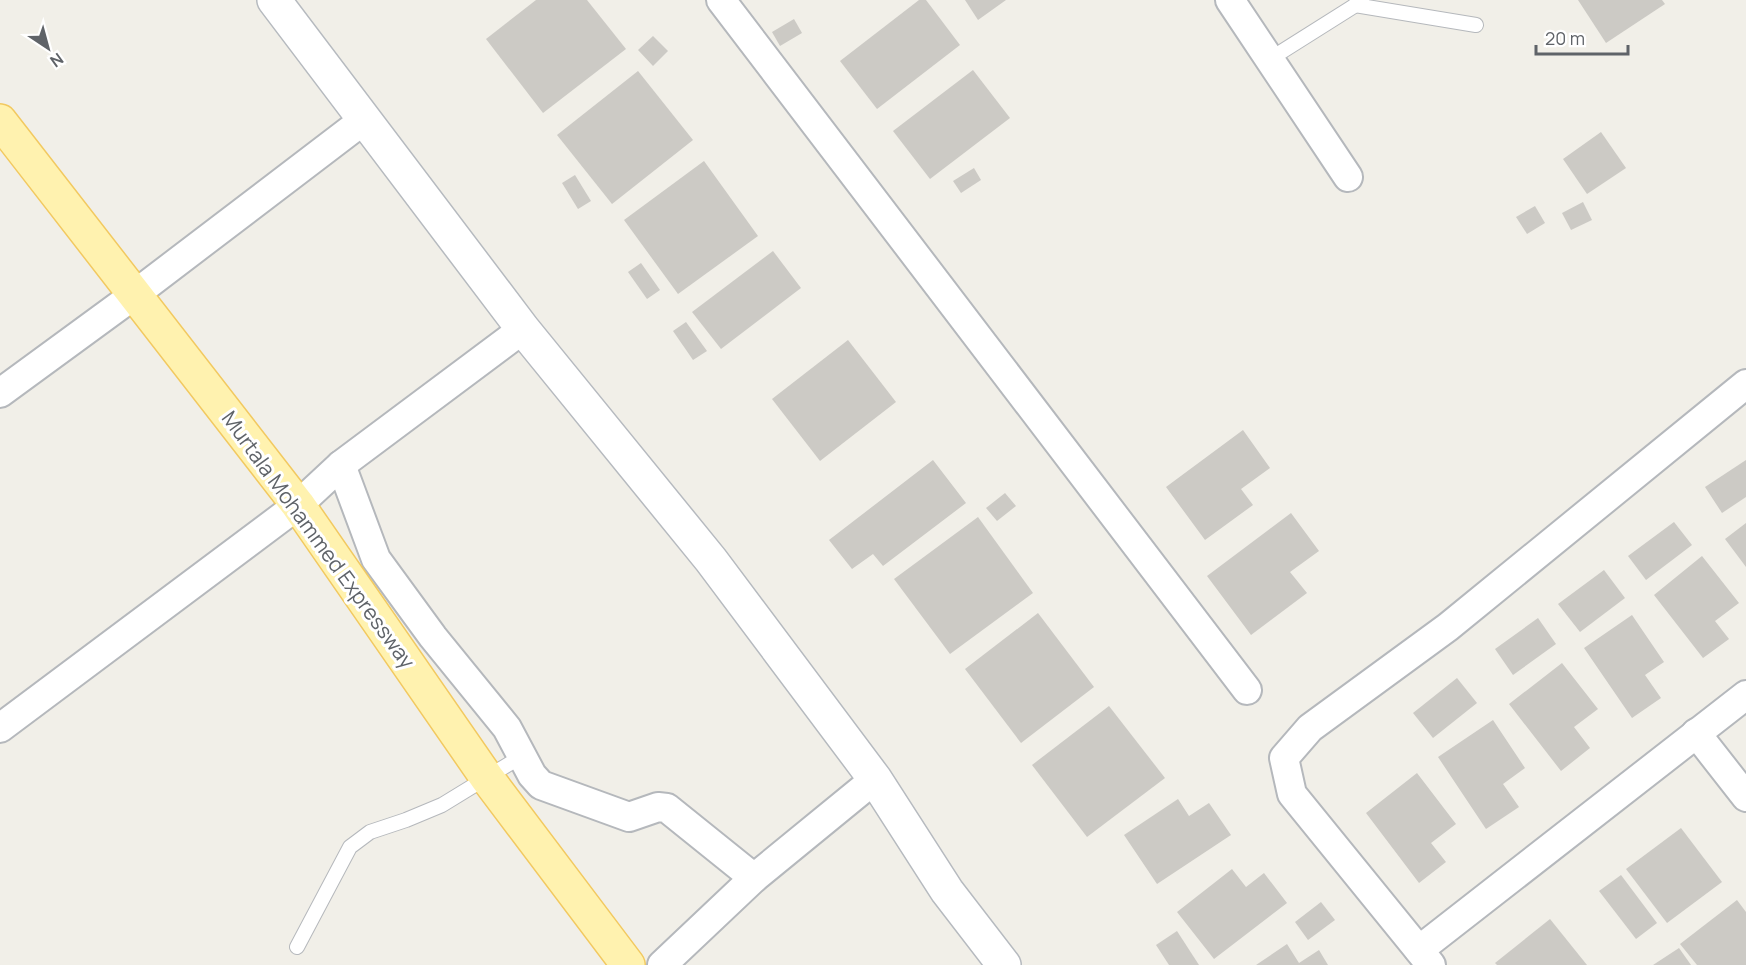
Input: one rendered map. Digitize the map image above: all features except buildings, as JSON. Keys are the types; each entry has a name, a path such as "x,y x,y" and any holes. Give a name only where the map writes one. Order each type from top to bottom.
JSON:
{"main road":[{"path":"274,0 523,329 711,560 875,779 947,891 1004,965"},
{"name":"Murtala Mohammed Expressway","path":"0,121 298,505 488,778 628,965"}],"street":[{"path":"721,0 1247,690"},
{"path":"1230,0 1348,177"},
{"path":"0,393 134,295 365,119"},
{"path":"0,728 298,505 341,465 523,329"},
{"path":"1746,384 1448,627 1310,728 1284,758 1292,794 1425,957 1696,733 1746,695"},
{"path":"341,465 376,559 433,637 507,728 532,775 541,785 629,817 658,807 667,808 754,878"},
{"path":"1696,733 1746,797"},
{"path":"662,965 754,878 875,779"}],"lane":[{"path":"1270,59 1360,3 1476,25"},
{"path":"297,947 350,847 370,832 442,805 522,756"}]}
